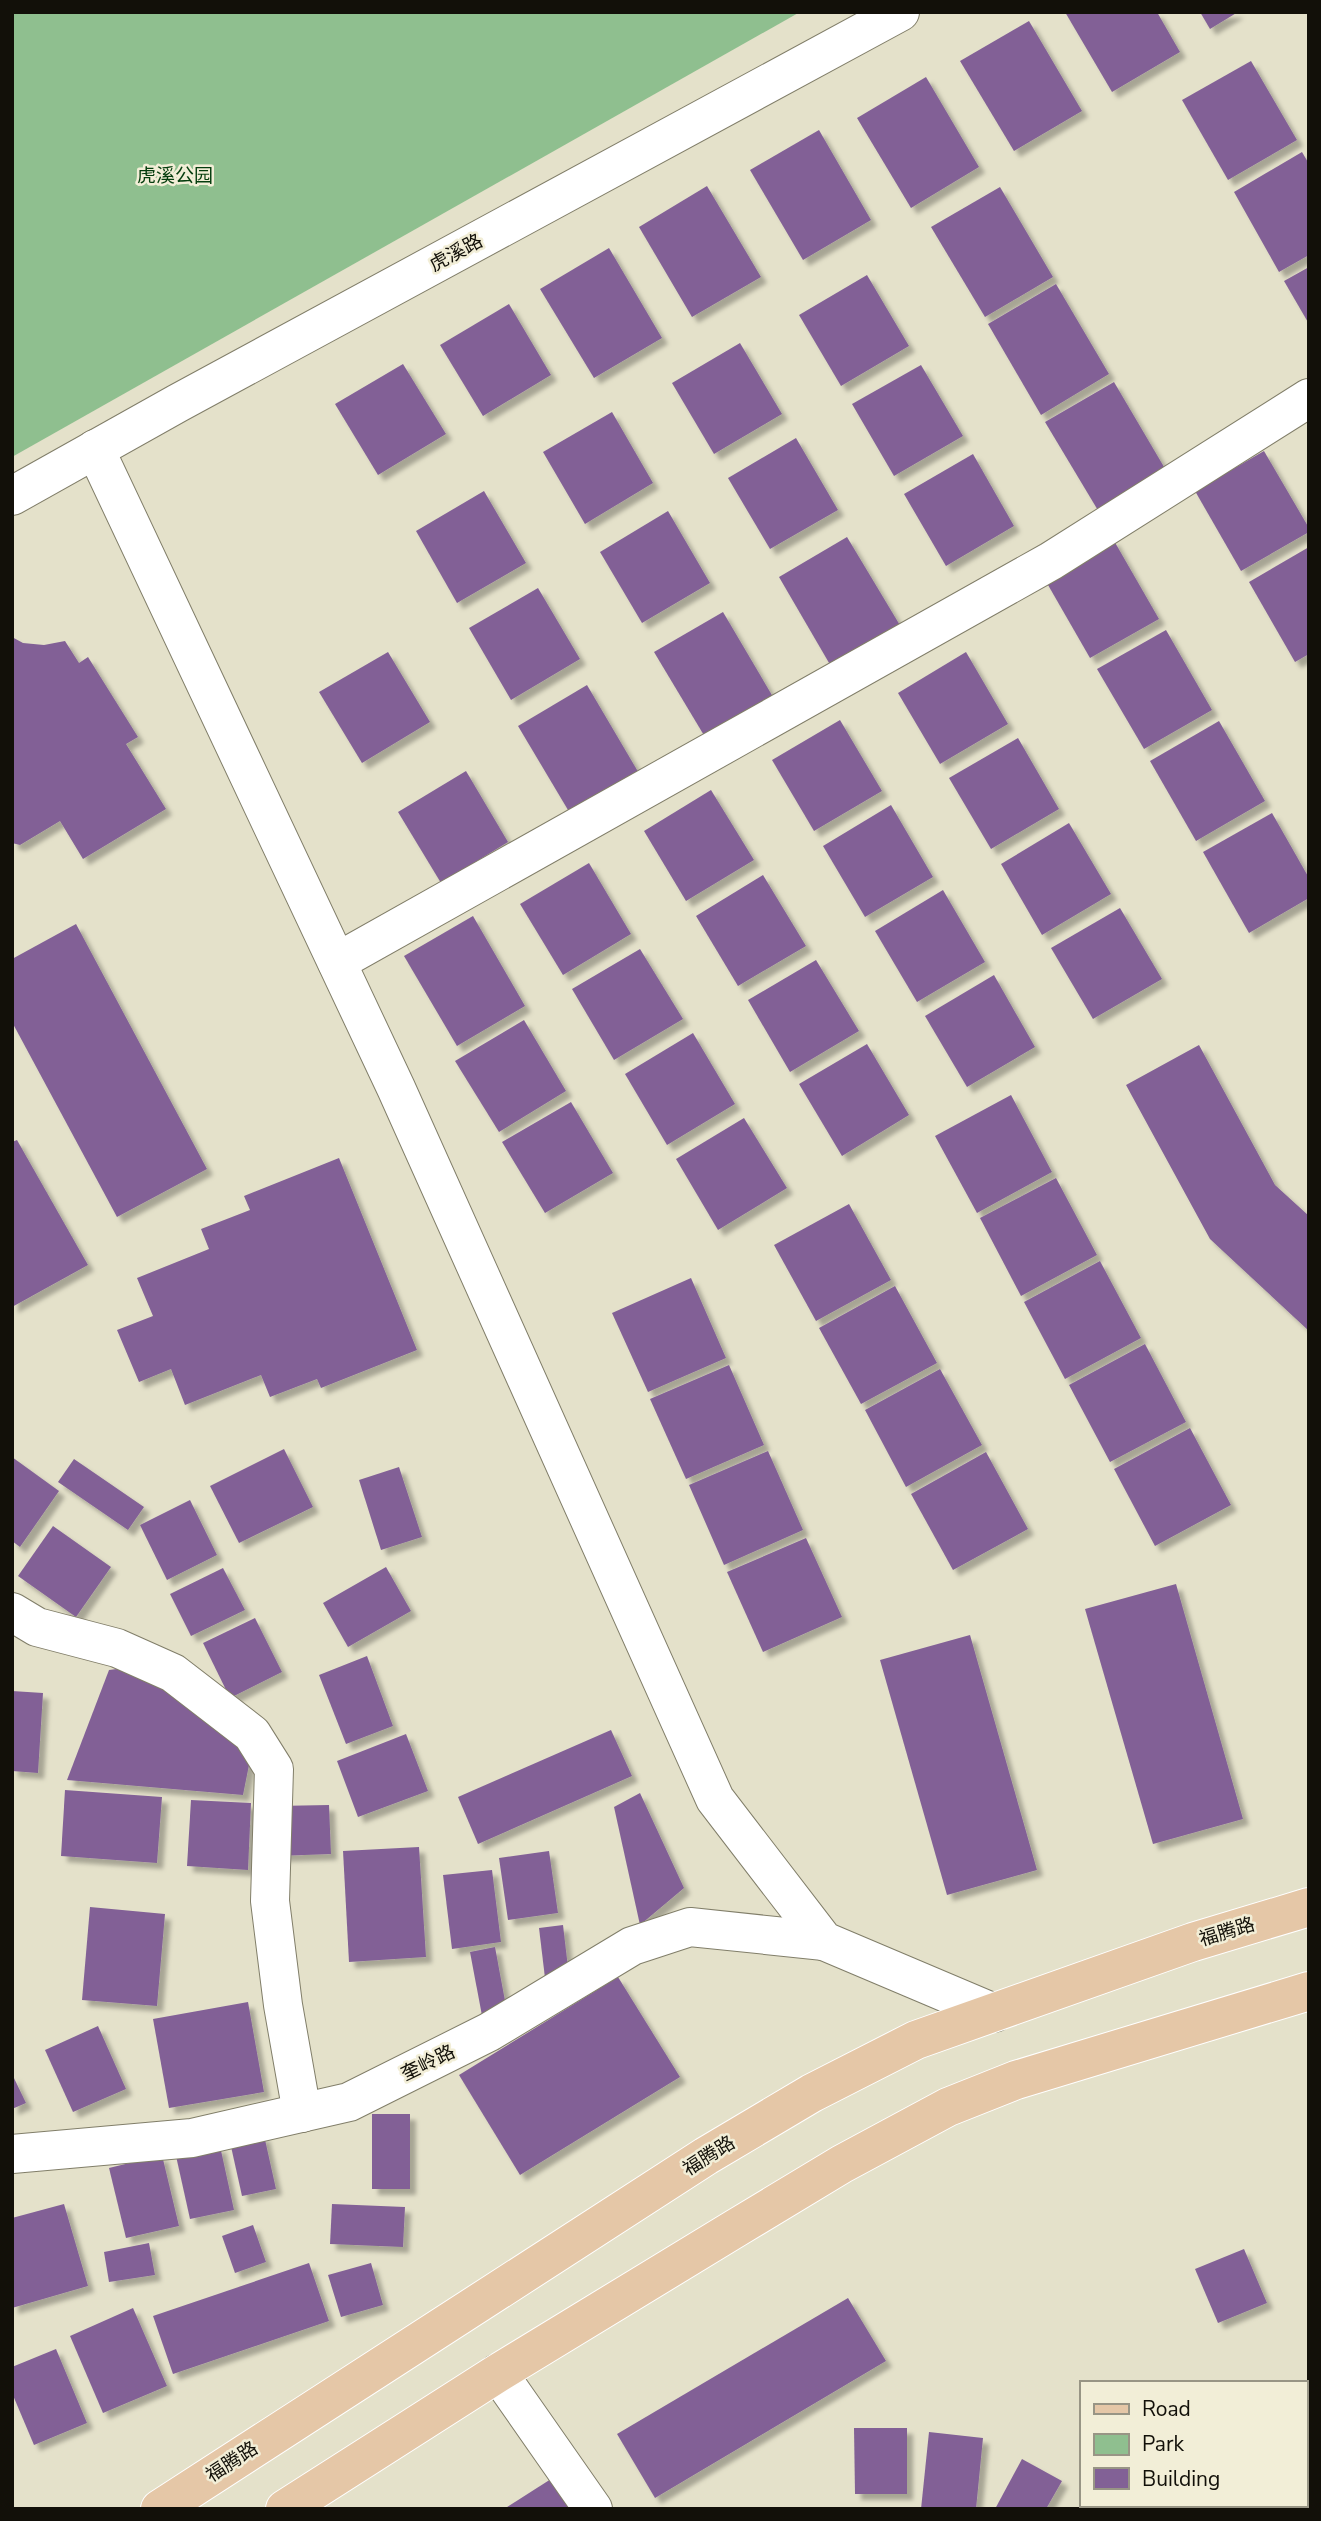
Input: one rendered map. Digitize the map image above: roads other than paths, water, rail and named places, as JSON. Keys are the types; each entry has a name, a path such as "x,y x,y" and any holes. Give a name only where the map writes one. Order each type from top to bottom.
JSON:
{"main road":[{"name":"福腾路","path":"160,2509 695,2164 812,2093 916,2040 1194,1942 1309,1907"},
{"path":"285,2509 498,2373 842,2164 948,2107 1016,2080 1309,1991"}],"street":[{"name":"虎溪路","path":"12,496 900,12"},
{"path":"337,962 1051,561 1309,398"},
{"path":"95,449 401,1100 715,1799 824,1941 993,2013"},
{"path":"12,1612 37,1627 117,1648 173,1673 251,1734 274,1769 270,1901 283,2005 302,2113"},
{"name":"奎岭路","path":"12,2154 192,2138 349,2102 489,2032 632,1946 690,1927 824,1941"},
{"path":"498,2373 593,2509"}],"park label":[{"name":"虎溪公园","path":"175,176"}]}
